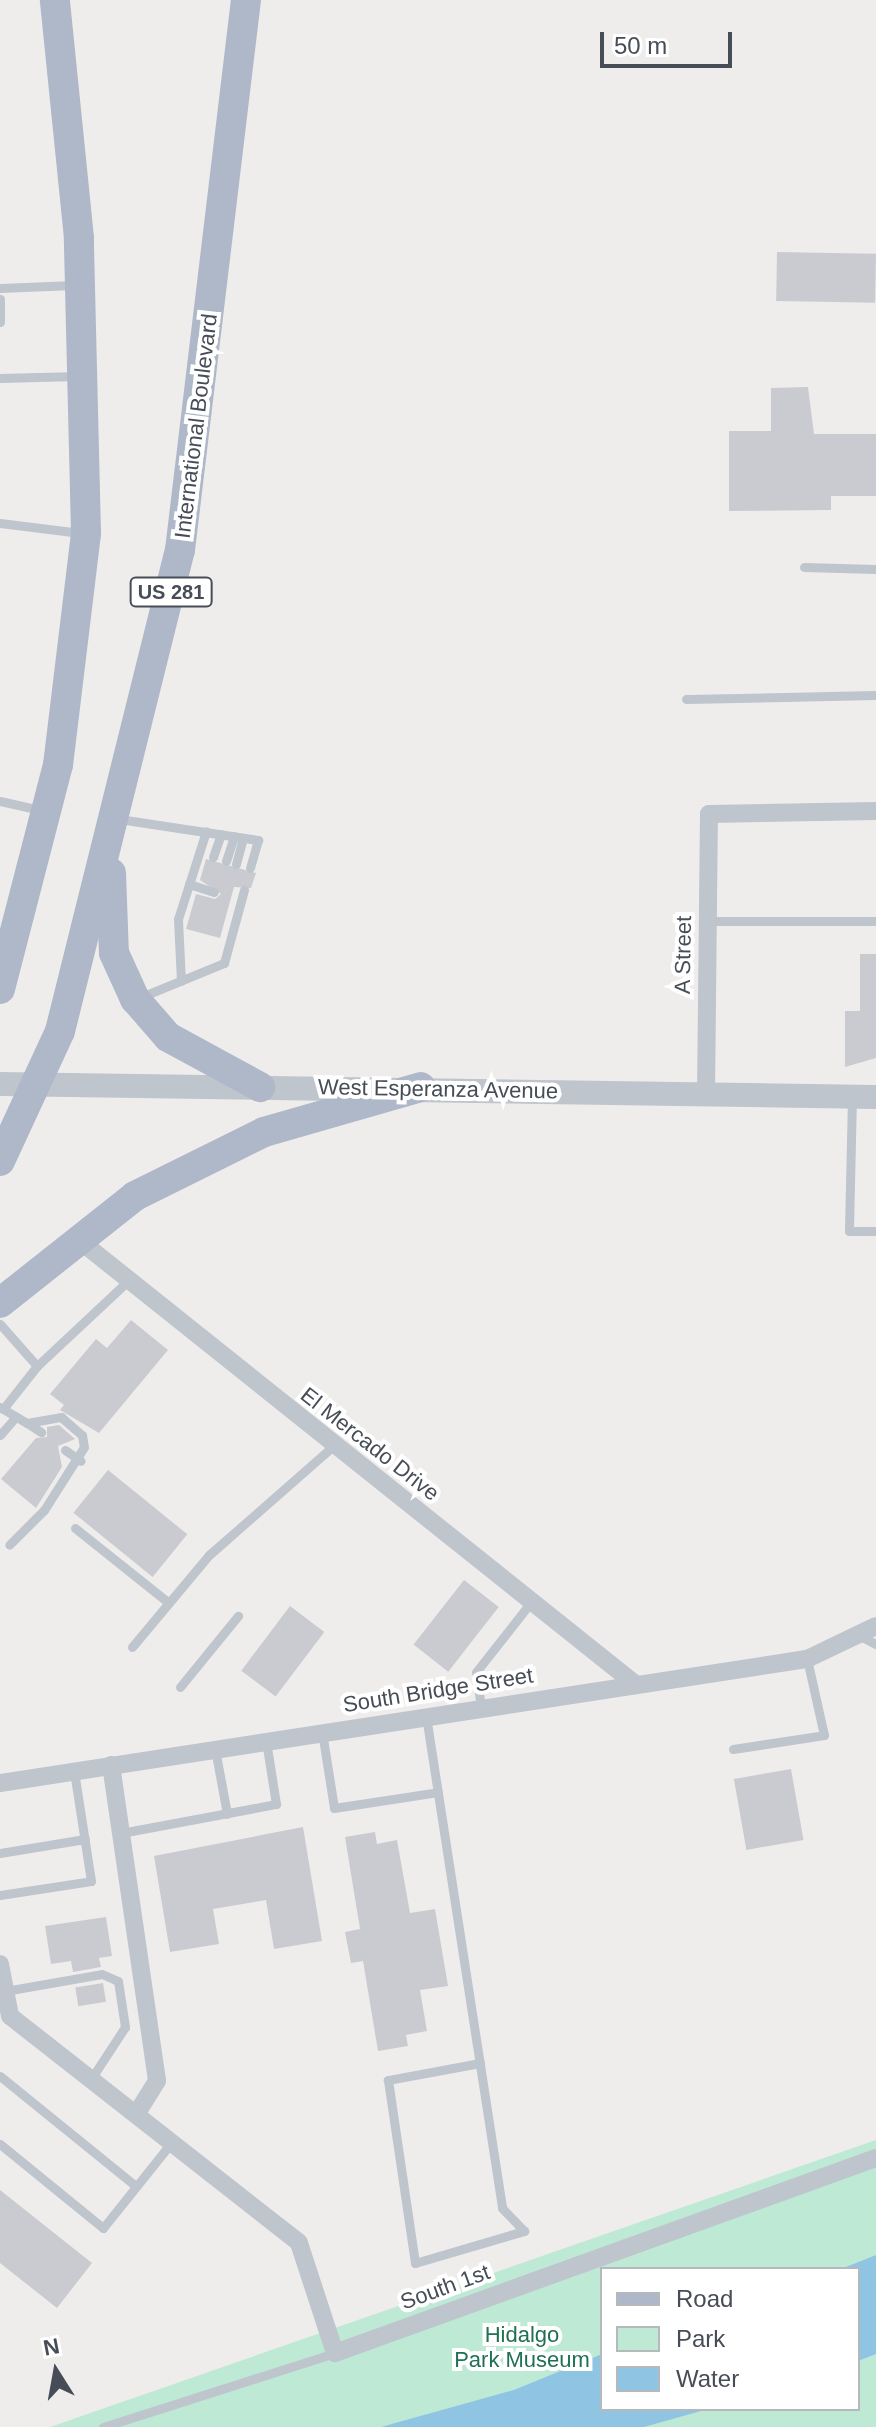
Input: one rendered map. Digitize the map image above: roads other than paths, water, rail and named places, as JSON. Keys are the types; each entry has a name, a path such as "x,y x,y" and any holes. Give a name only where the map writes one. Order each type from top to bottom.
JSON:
{"main road":[{"path":"0,989 8,941 48,812 77,651 86,533 86,376 82,284 55,0"},
{"name":"International Boulevard","path":"0,1161 60,1031 113,829 180,550 246,0"},
{"path":"113,829 114,953 135,999 168,1037 260,1087"},
{"path":"0,1303 135,1196 264,1132 421,1087"}],"street":[{"name":"A Street","path":"706,1096 709,814 876,811"},
{"name":"West Esperanza Avenue","path":"0,1084 421,1087 706,1096 864,1097"},
{"name":"El Mercado Drive","path":"79,1240 634,1683"},
{"name":"South Bridge Street","path":"0,1783 634,1683 807,1659 871,1636"},
{"path":"111,1765 157,2081 136,2114"},
{"path":"0,1964 5,1991 5,2017 91,2079 299,2243 335,2353"},
{"name":"South 1st","path":"335,2353 876,2158"}],"lane":[{"path":"0,288 82,284"},
{"path":"0,299 0,322"},
{"path":"0,378 86,376"},
{"path":"0,523 86,533"},
{"path":"804,567 876,569"},
{"path":"686,699 876,695"},
{"path":"0,801 48,812"},
{"path":"113,829 206,831 258,840 250,868"},
{"path":"181,981 178,919 206,831"},
{"path":"213,857 221,834"},
{"path":"231,862 238,837"},
{"path":"189,884 208,886"},
{"path":"135,999 224,963 239,896"},
{"path":"707,921 876,921"},
{"path":"864,1097 849,1231 876,1231"},
{"path":"41,1432 1,1408 37,1366 129,1280"},
{"path":"0,1324 37,1366"},
{"path":"9,1545 81,1461 82,1435 61,1417 27,1423"},
{"path":"0,1435 15,1418"},
{"path":"132,1647 209,1555 334,1445"},
{"path":"65,1450 81,1461"},
{"path":"75,1528 169,1603"},
{"path":"481,1707 476,1672 531,1602"},
{"path":"180,1687 238,1616"},
{"path":"733,1749 824,1735 807,1659"},
{"path":"426,1716 480,2063 502,2208 524,2231 415,2263 388,2080 480,2063"},
{"path":"322,1732 334,1808 438,1792"},
{"path":"121,1833 276,1804 266,1741"},
{"path":"215,1749 227,1814"},
{"path":"0,1895 91,1881 74,1771"},
{"path":"0,1853 85,1839"},
{"path":"5,1991 102,1974 118,1981 125,2027 91,2079"},
{"path":"0,2076 136,2186"},
{"path":"0,2144 103,2228 172,2142"},
{"path":"103,2427 335,2353"}],"water":[{"path":"876,2255 876,2354 860,2360 860,2267 846,2267"},
{"path":"600,2355 600,2411 701,2411 644,2427 381,2427 514,2390"}],"park label":[{"name":"Hidalgo Park Museum","path":"522,2346"}]}
